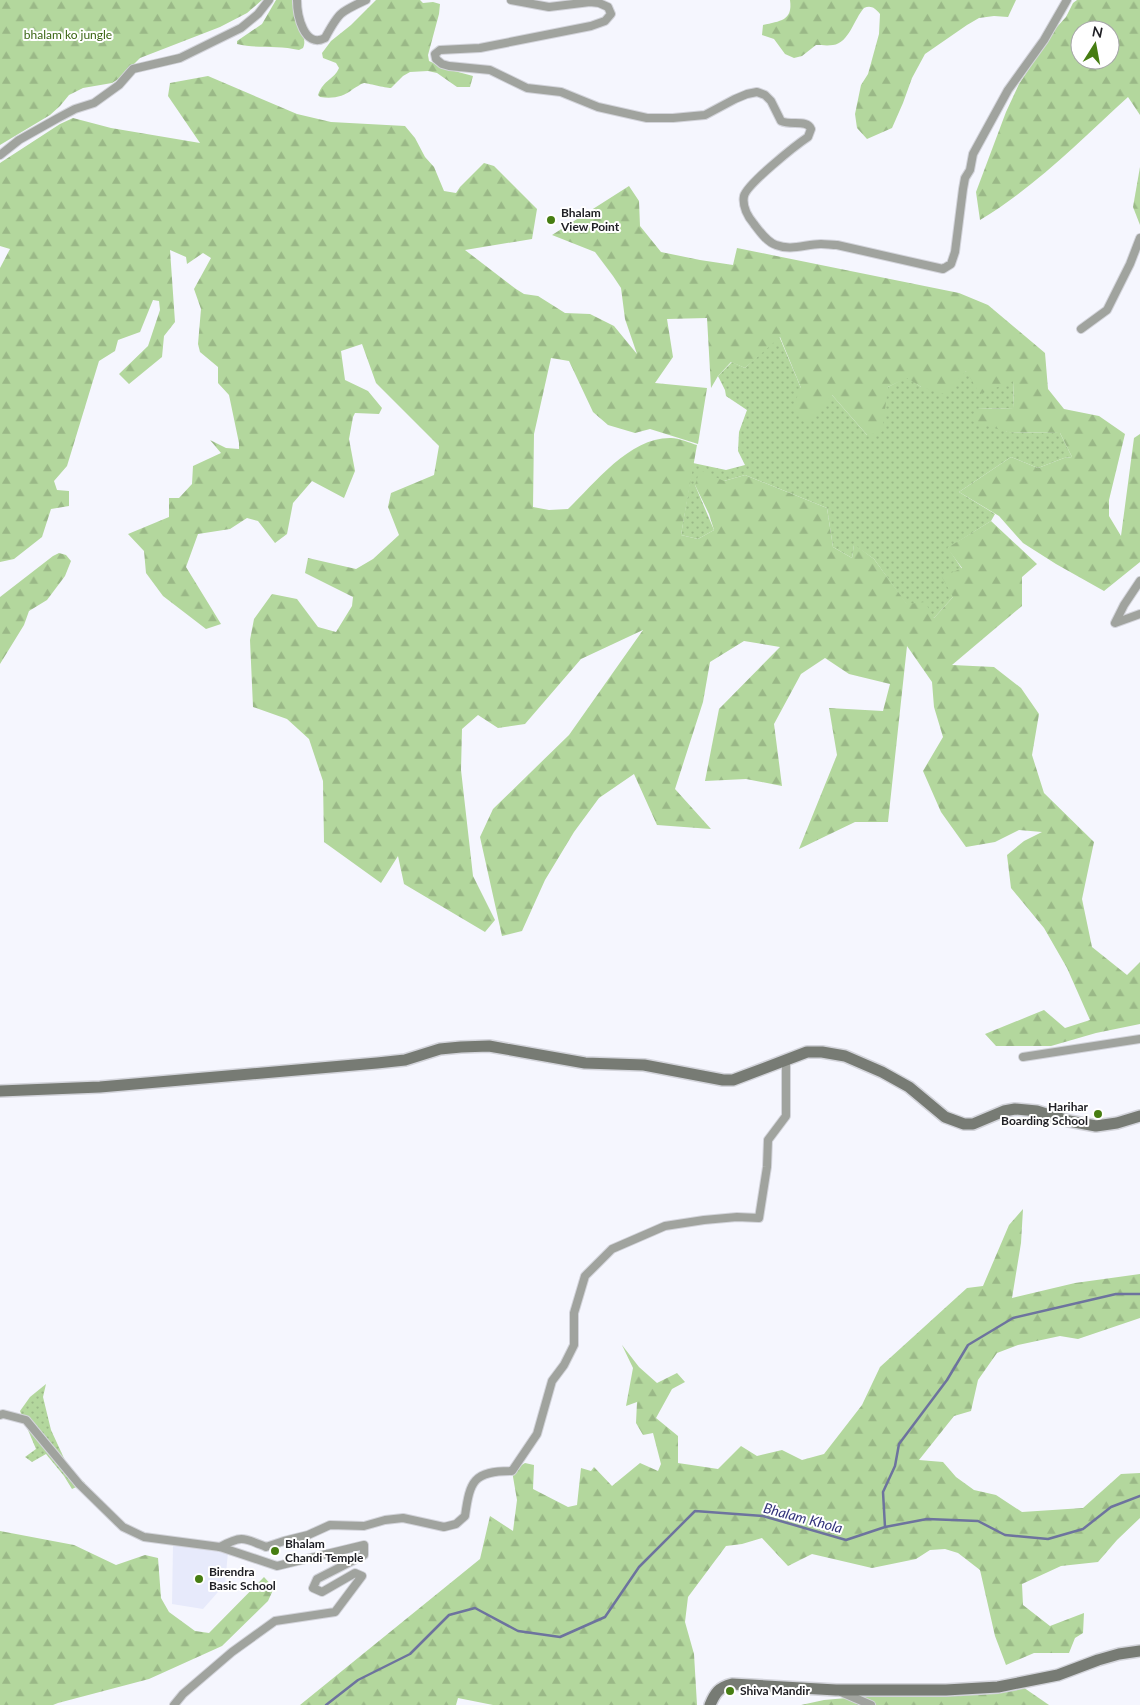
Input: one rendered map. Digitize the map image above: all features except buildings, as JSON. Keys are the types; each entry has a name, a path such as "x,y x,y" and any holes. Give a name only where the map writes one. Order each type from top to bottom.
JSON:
{"main road":[{"path":"0,1092 100,1087 386,1062 405,1060 461,1046 488,1046 585,1063 644,1065 723,1080 741,1078 758,1070 812,1052 845,1056 882,1072 909,1087 945,1117 964,1124 973,1124 1004,1111 1015,1109 1037,1110 1069,1121 1096,1126 1117,1123 1140,1116"},
{"path":"710,1705 723,1686 732,1684 836,1690 946,1690 998,1687 1058,1675 1098,1660 1140,1651"}],"street":[{"path":"0,155 20,140 58,118 75,109 94,103 119,85 133,69 180,58 241,28 258,14 268,0"},
{"path":"297,0 304,30 310,39 316,41 326,38 336,19 344,10 366,0"},
{"path":"511,0 549,7 599,3 608,7 611,14 605,21 591,26 480,48 440,50 435,54 436,58 442,64 449,66 490,70 527,88 561,92 598,107 647,118 705,115 747,94 760,92 771,101 781,121 789,124 807,124 810,125 811,129 808,137 770,168 748,189 744,196 744,204 751,221 766,238 782,247 821,244 836,245 943,269 951,264 955,252 965,178 970,170 973,154 1008,90 1044,40 1067,0"},
{"path":"1080,329 1108,310 1140,238"},
{"path":"1140,581 1114,623 1140,614"},
{"path":"1023,1057 1140,1039"},
{"path":"220,1547 231,1541 244,1538 266,1547 308,1535 330,1525 364,1526 385,1520 403,1518 444,1527 456,1524 465,1516 469,1490 479,1476 493,1471 512,1471 537,1434 552,1382 564,1366 574,1345 574,1313 585,1276 612,1249 665,1226 720,1219 759,1218 767,1167 768,1140 786,1116 786,1060"},
{"path":"0,1415 3,1414 26,1420 79,1484 123,1527 144,1537 220,1547 277,1566 364,1545 364,1555 317,1579 313,1588 322,1592 355,1573 362,1576 335,1612 275,1621 232,1652 183,1694 174,1705"},
{"path":"836,1690 871,1705"}],"shaded area":[{"name":"Birendra Basic School","path":"173,1545 207,1547 228,1552 225,1584 203,1609 172,1604"}],"green space":[{"name":"bhalam ko jungle","path":"0,0 262,0 247,13 220,27 140,58 120,78 112,83 83,88 69,95 50,115 0,145"},
{"path":"276,0 292,0 304,37 303,48 299,50 237,44 237,41 262,24"},
{"path":"376,0 420,0 423,3 433,2 440,4 428,55 429,61 447,69 473,76 470,87 457,87 437,73 428,71 410,72 391,88 364,83 342,96 320,97 318,95 320,90 339,68 336,63 323,58 322,53 331,41 351,25"},
{"path":"790,0 1016,0 1008,17 979,18 925,54 912,78 892,128 867,139 857,128 855,114 861,85 868,74 879,34 880,14 873,8 864,8 847,35 839,43 816,45 802,56 794,58 785,54 774,39 762,35 763,25 780,21 787,16"},
{"path":"1077,0 1140,0 1140,115 1128,97 1039,178 980,220 976,192 1006,112 1019,84 1056,28 1066,17 1073,3"},
{"path":"208,76 297,114 331,122 405,126 415,138 425,157 434,167 444,191 456,193 484,163 494,166 537,209 532,239 465,250 524,294 538,296 565,313 590,314 614,326 637,354 625,319 621,288 613,276 595,252 552,235 629,186 639,201 640,226 661,252 733,265 737,248 959,293 988,305 1045,353 1048,389 1064,409 1099,416 1125,434 1109,500 1109,516 1121,536 1134,438 1140,434 1140,562 1104,591 1023,543 999,516 959,492 1011,457 1038,468 1064,458 1072,457 1060,433 1007,432 972,421 975,409 1014,408 1013,381 980,394 966,371 944,394 921,387 907,378 888,387 882,432 867,435 832,395 806,425 793,406 801,388 780,337 745,368 731,362 718,376 711,388 707,318 667,319 673,357 655,383 707,388 698,444 650,429 635,433 608,425 593,412 569,361 551,358 534,434 533,507 549,510 568,509 614,463 641,445 671,438 681,440 697,445 681,535 698,539 714,530 709,514 695,485 700,470 724,481 745,475 827,508 833,547 852,558 854,544 874,559 907,604 925,602 934,618 953,597 942,577 962,568 947,548 991,521 1037,564 1022,577 1022,606 952,665 994,667 1021,688 1039,714 1032,755 1044,793 1094,842 1082,899 1092,947 1127,975 1140,962 1140,1024 1096,1033 1051,1046 996,1046 985,1034 1044,1010 1065,1028 1090,1020 1067,968 1044,928 1011,888 1007,855 1024,841 1042,832 1019,830 995,842 966,847 941,812 923,771 943,737 934,707 932,682 907,646 888,822 855,822 799,849 837,755 829,708 883,711 890,684 849,674 825,658 801,674 774,724 782,786 746,779 705,781 719,709 780,647 744,641 710,662 703,702 675,789 711,829 657,825 634,774 599,798 574,832 545,880 522,931 502,936 480,837 493,809 569,735 643,630 581,659 525,724 498,728 478,715 462,729 461,770 473,876 495,920 485,932 404,884 398,856 381,883 324,842 323,781 309,739 287,719 253,707 250,640 254,619 272,594 297,599 318,627 336,632 352,606 353,597 305,573 308,558 356,569 373,559 399,535 388,507 391,493 434,475 439,446 376,383 362,344 341,351 345,380 368,391 382,408 379,414 355,413 353,417 349,439 355,471 344,498 312,481 293,503 287,534 275,543 258,521 247,518 230,529 198,534 186,567 221,624 206,629 163,596 146,573 144,551 128,534 169,517 169,498 179,498 192,484 193,466 221,453 210,440 226,448 239,449 229,395 218,383 218,367 200,352 198,344 201,309 194,289 211,258 203,253 187,264 186,257 170,250 175,322 164,336 162,357 129,384 119,374 148,346 160,310 159,301 153,300 140,332 118,340 115,351 99,361 67,466 54,481 57,490 69,491 69,506 51,509 42,537 14,559 0,562 0,268 10,249 0,246 0,163 60,124 73,118 111,128 200,143 168,96 170,83"},
{"path":"1140,167 1140,225 1133,207"},
{"path":"779,336 801,388 832,395 867,435 888,387 907,377 921,387 966,371 1013,381 1014,408 976,409 1007,432 1060,433 1072,457 1064,458 1038,468 1011,457 959,492 995,514 991,521 948,548 962,569 953,597 934,618 907,605 874,559 854,545 852,558 833,547 827,508 745,475 724,481 695,485 714,530 698,539 681,535 693,463 726,470 745,465 738,451 739,432 747,410 726,396 718,376 732,362 745,368"},
{"path":"59,553 66,555 71,561 65,576 47,600 29,611 24,625 0,664 0,597"},
{"path":"1023,1209 1021,1243 1012,1298 1075,1283 1140,1274 1140,1318 1078,1339 1060,1336 1018,1345 997,1353 978,1380 971,1411 954,1416 919,1460 943,1462 956,1477 974,1490 996,1495 1022,1512 1083,1508 1121,1474 1140,1473 1140,1518 1098,1562 1061,1566 1022,1584 1023,1605 1050,1626 1084,1613 1083,1633 1075,1638 1069,1653 1034,1653 1006,1665 995,1636 980,1570 958,1553 945,1549 930,1550 916,1559 872,1568 812,1554 788,1566 762,1538 742,1544 726,1546 688,1597 685,1622 694,1654 697,1705 493,1705 458,1698 456,1705 300,1705 480,1559 490,1516 513,1531 517,1500 512,1471 525,1463 534,1465 533,1489 568,1507 577,1505 581,1468 591,1471 594,1467 612,1486 640,1463 658,1471 661,1464 653,1433 643,1435 636,1423 637,1402 626,1406 633,1368 622,1345 639,1367 657,1383 677,1373 685,1382 672,1389 656,1418 678,1436 678,1463 718,1469 741,1446 757,1456 782,1450 802,1460 824,1454 862,1405 880,1367 967,1288 983,1286 1009,1225"},
{"path":"46,1384 43,1397 51,1430 69,1469 85,1483 72,1489 46,1454 32,1462 25,1457 36,1449 20,1411 30,1397"},
{"path":"0,1531 74,1545 116,1565 145,1555 158,1558 161,1598 169,1612 195,1631 209,1633 264,1577 274,1588 268,1601 222,1646 149,1679 53,1705 0,1705"},
{"path":"1017,1683 1049,1705 801,1705 824,1700"}],"waterway":[{"name":"Bhalam Khola","path":"326,1705 358,1680 410,1654 449,1615 475,1608 518,1631 560,1637 605,1617 639,1567 695,1511 763,1516 846,1540 885,1527 883,1492 895,1466 899,1444 947,1380 968,1345 1013,1318 1116,1294 1140,1294"},
{"path":"885,1527 927,1519 978,1521 1005,1535 1048,1539 1083,1529 1111,1507 1140,1496"}],"place":[{"name":"Bhalam View Point","path":"551,220"},
{"name":"Harihar Boarding School","path":"1098,1114"},
{"name":"Bhalam Chandi Temple","path":"275,1551"},
{"name":"Birendra Basic School","path":"199,1579"},
{"name":"Shiva Mandir","path":"730,1691"}]}
